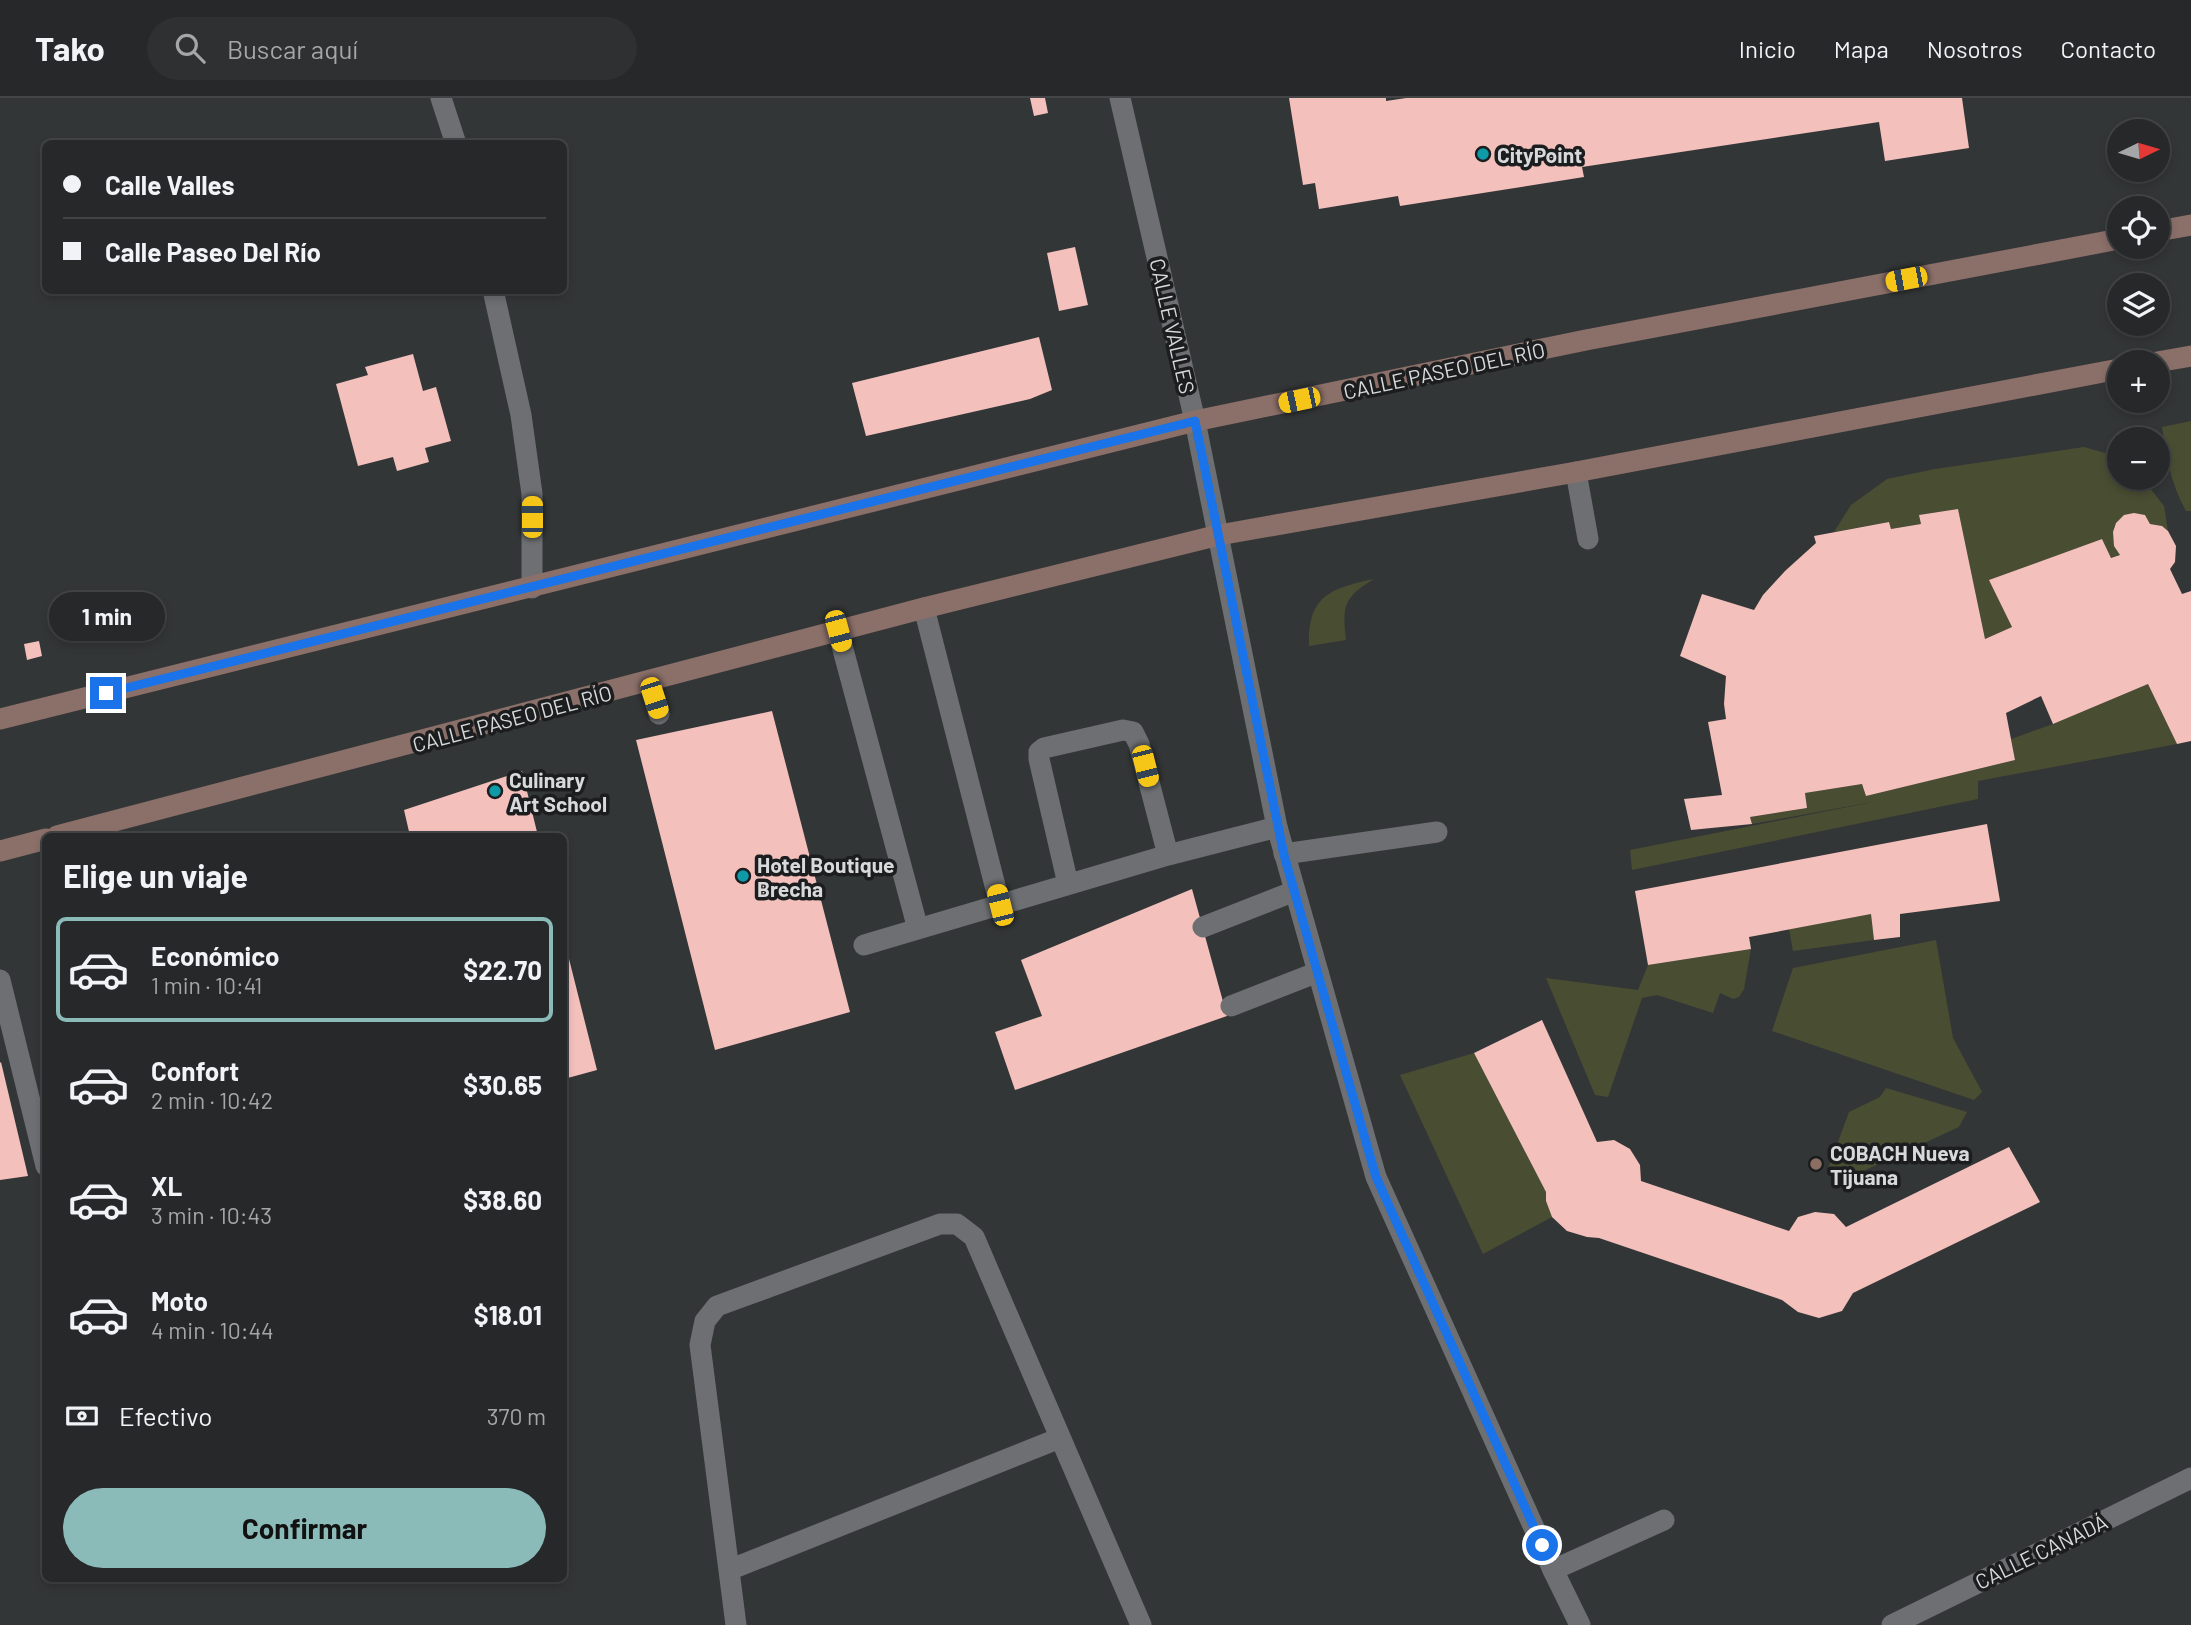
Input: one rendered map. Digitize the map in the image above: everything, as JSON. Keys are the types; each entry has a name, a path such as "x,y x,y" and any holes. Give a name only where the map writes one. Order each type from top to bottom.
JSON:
{"main road":[{"path":"2170,229 2191,225"},
{"name":"CALLE PASEO DEL RÍO","path":"0,719 1195,421 1586,340 2107,241"},
{"path":"2170,360 2191,356"},
{"name":"CALLE PASEO DEL RÍO","path":"69,833 924,608 1219,535 1576,472 2107,371"},
{"path":"0,851 42,840"}],"street":[{"path":"442,98 455,140"},
{"name":"CALLE VALLES","path":"1120,98 1195,421 1277,827 1376,1177 1580,1625"},
{"path":"494,294 521,415 532,494 532,588"},
{"path":"1576,472 1588,539"},
{"path":"924,608 1000,905"},
{"path":"838,631 918,929"},
{"path":"649,682 659,715"},
{"path":"1068,884 1039,759 1044,748 1123,730 1133,732 1139,744 1168,855"},
{"path":"864,945 1168,855 1277,827"},
{"path":"1284,855 1437,832"},
{"path":"1203,927 1295,891"},
{"path":"1231,1006 1318,972"},
{"path":"0,980 42,1150"},
{"path":"736,1625 700,1345 705,1321 717,1306 940,1224 957,1224 974,1237 1141,1625"},
{"path":"729,1570 1060,1438"},
{"name":"CALLE CANADÁ","path":"1892,1625 2191,1478"},
{"path":"1553,1570 1664,1520"}],"green space":[{"path":"2191,421 2191,511 2186,511 2176,491 2170,470 2170,427 2162,427"},
{"path":"2084,447 2107,454 2107,490 2151,490 2164,506 2168,531 2162,526 2150,524 2145,515 2126,515 2116,524 2114,531 2120,555 2111,558 2102,539 1990,580 2012,627 1985,639 1958,509 1920,515 1921,524 1891,529 1889,522 1834,532 1851,505 1887,479 1935,469"},
{"path":"1374,579 1356,591 1347,604 1344,619 1346,640 1309,646 1309,629 1317,605 1334,591"},
{"path":"2148,684 2177,744 1978,781 1978,799 1632,870 1630,850 1878,801 1752,824 1750,817 1807,808 1805,793 1862,784 1866,796 2015,760 2011,739"},
{"path":"1871,914 1874,940 1793,951 1789,929"},
{"path":"1936,940 1953,1038 1982,1092 1974,1100 1772,1031 1793,968"},
{"path":"1751,949 1744,989 1739,997 1733,999 1720,993 1713,1013 1657,995 1642,998 1608,1097 1595,1095 1546,978 1638,990 1648,965"},
{"path":"1474,1053 1546,1192 1546,1201 1552,1217 1483,1254 1400,1075"},
{"path":"1886,1088 1967,1112 1959,1127 1846,1179 1828,1169 1849,1112 1880,1097"}],"building":[{"path":"1030,98 1045,98 1048,113 1034,116"},
{"name":"CityPoint","path":"1289,98 1386,98 1386,101 1406,98 1962,98 1969,148 1885,161 1879,122 1582,167 1584,177 1400,206 1398,196 1319,209 1315,183 1303,185"},
{"path":"1075,247 1088,305 1059,311 1047,253"},
{"path":"1039,337 1052,390 1030,399 866,436 852,383"},
{"path":"413,354 423,391 436,387 451,441 425,448 429,462 397,471 393,457 358,466 336,384 368,375 365,367"},
{"path":"1958,509 1985,639 2012,627 1989,580 2102,539 2111,558 2120,555 2114,546 2113,532 2116,523 2124,515 2145,515 2150,524 2162,526 2168,531 2176,546 2175,562 2170,569 2182,594 2191,591 2191,741 2177,744 2148,684 2053,724 2041,696 2006,713 2015,760 1866,796 1862,784 1805,793 1807,808 1750,817 1752,824 1691,830 1684,799 1722,795 1708,722 1726,719 1726,676 1680,656 1702,594 1754,610 1763,595 1785,571 1816,543 1814,536 1889,522 1891,529 1921,524 1919,515"},
{"path":"39,641 42,656 27,660 24,644"},
{"name":"Hotel Boutique Brecha","path":"772,711 850,1012 715,1050 636,740"},
{"name":"Culinary Art School","path":"522,771 537,833 409,833 404,810"},
{"path":"1987,824 2000,901 1900,914 1900,937 1874,940 1871,914 1749,937 1751,949 1648,965 1635,891"},
{"path":"1192,889 1227,1016 1015,1090 995,1032 1042,1016 1021,960"},
{"path":"567,951 597,1070 567,1078"},
{"path":"1542,1020 1597,1142 1614,1140 1630,1149 1640,1165 1641,1181 1789,1231 1798,1217 1815,1212 1834,1214 1846,1227 2009,1147 2040,1202 1853,1293 1842,1311 1819,1318 1798,1312 1782,1300 1599,1238 1567,1231 1552,1217 1546,1201 1546,1192 1474,1053"},
{"path":"0,1063 28,1176 0,1180"}],"place":[{"name":"CityPoint","path":"1483,154"},
{"name":"Culinary Art School","path":"495,791"},
{"name":"Hotel Boutique Brecha","path":"743,876"},
{"name":"COBACH Nueva Tijuana","path":"1816,1164"}],"route":[{"path":"106,693 1195,421 1277,827 1376,1177 1542,1545"}]}
